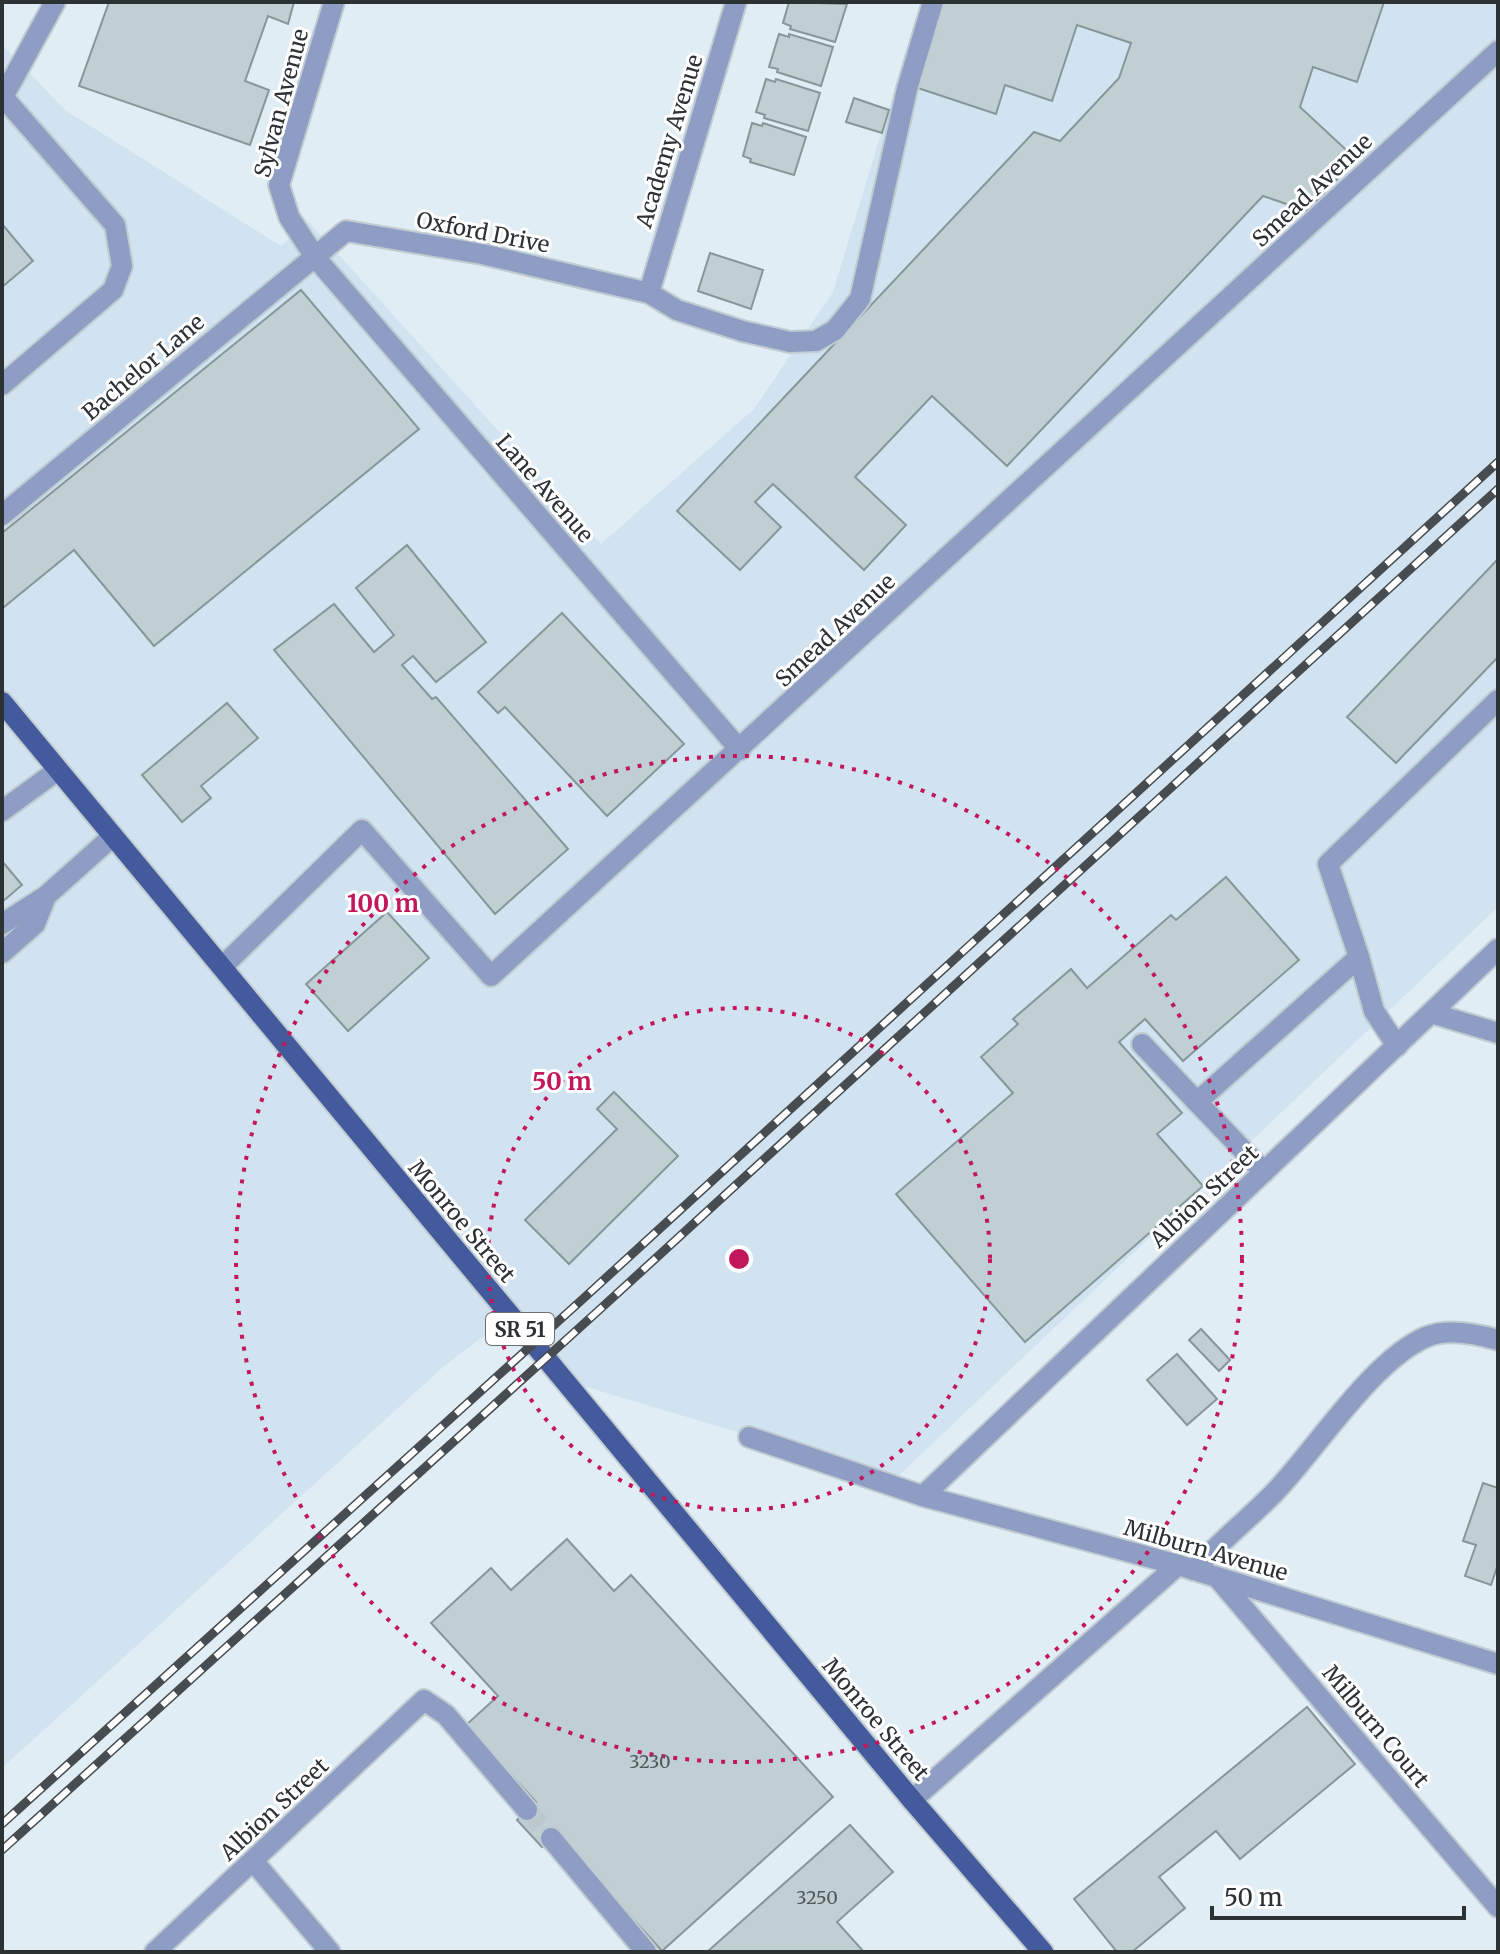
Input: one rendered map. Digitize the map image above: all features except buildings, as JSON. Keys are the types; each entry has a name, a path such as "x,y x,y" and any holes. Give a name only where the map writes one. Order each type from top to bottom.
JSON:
{"main road":[{"name":"Monroe Street","path":"2,702 912,1800 1043,1952"}],"street":[{"path":"2,385 113,290 122,266 115,225 3,99 55,2"},
{"name":"Sylvan Avenue","path":"315,257 289,217 279,185 334,2"},
{"name":"Academy Avenue","path":"649,293 736,2"},
{"path":"649,293 677,310 742,331 790,342 816,341 835,330 860,299 907,89 933,2"},
{"name":"Smead Avenue","path":"222,967 362,830 491,976 1498,51"},
{"name":"Oxford Drive","path":"315,257 346,231 482,254 649,293"},
{"name":"Bachelor Lane","path":"2,515 315,257"},
{"name":"Lane Avenue","path":"315,257 740,750"},
{"path":"1397,1046 1374,1011 1328,864 1498,700"},
{"path":"2,811 58,770"},
{"path":"2,924 46,896 113,836"},
{"path":"2,953 35,924 46,896"},
{"name":"Albion Street","path":"923,1496 1498,949"},
{"path":"1197,1102 1359,957"},
{"path":"1431,1013 1498,1033"},
{"path":"1142,1044 1264,1172"},
{"path":"912,1800 1274,1493 1385,1367 1413,1344 1429,1336 1458,1333 1498,1340"},
{"name":"Milburn Avenue","path":"749,1437 923,1496 1217,1577 1498,1664"},
{"name":"Milburn Court","path":"1217,1577 1498,1907"},
{"name":"Albion Street","path":"155,1952 424,1700 446,1715 527,1810"},
{"path":"551,1838 646,1952"},
{"path":"254,1862 330,1952"}],"shaded area":[{"path":"921,2 1498,2 1498,907 895,1479 563,1380 509,1316 442,1368 2,1768 2,44 65,110 281,246 309,222 601,544 754,409 833,292"}],"tunnel":[{"path":"527,1810 551,1838"}],"railway":[{"path":"2,1824 585,1297 1498,462"},
{"path":"2,1850 1498,489"}]}
